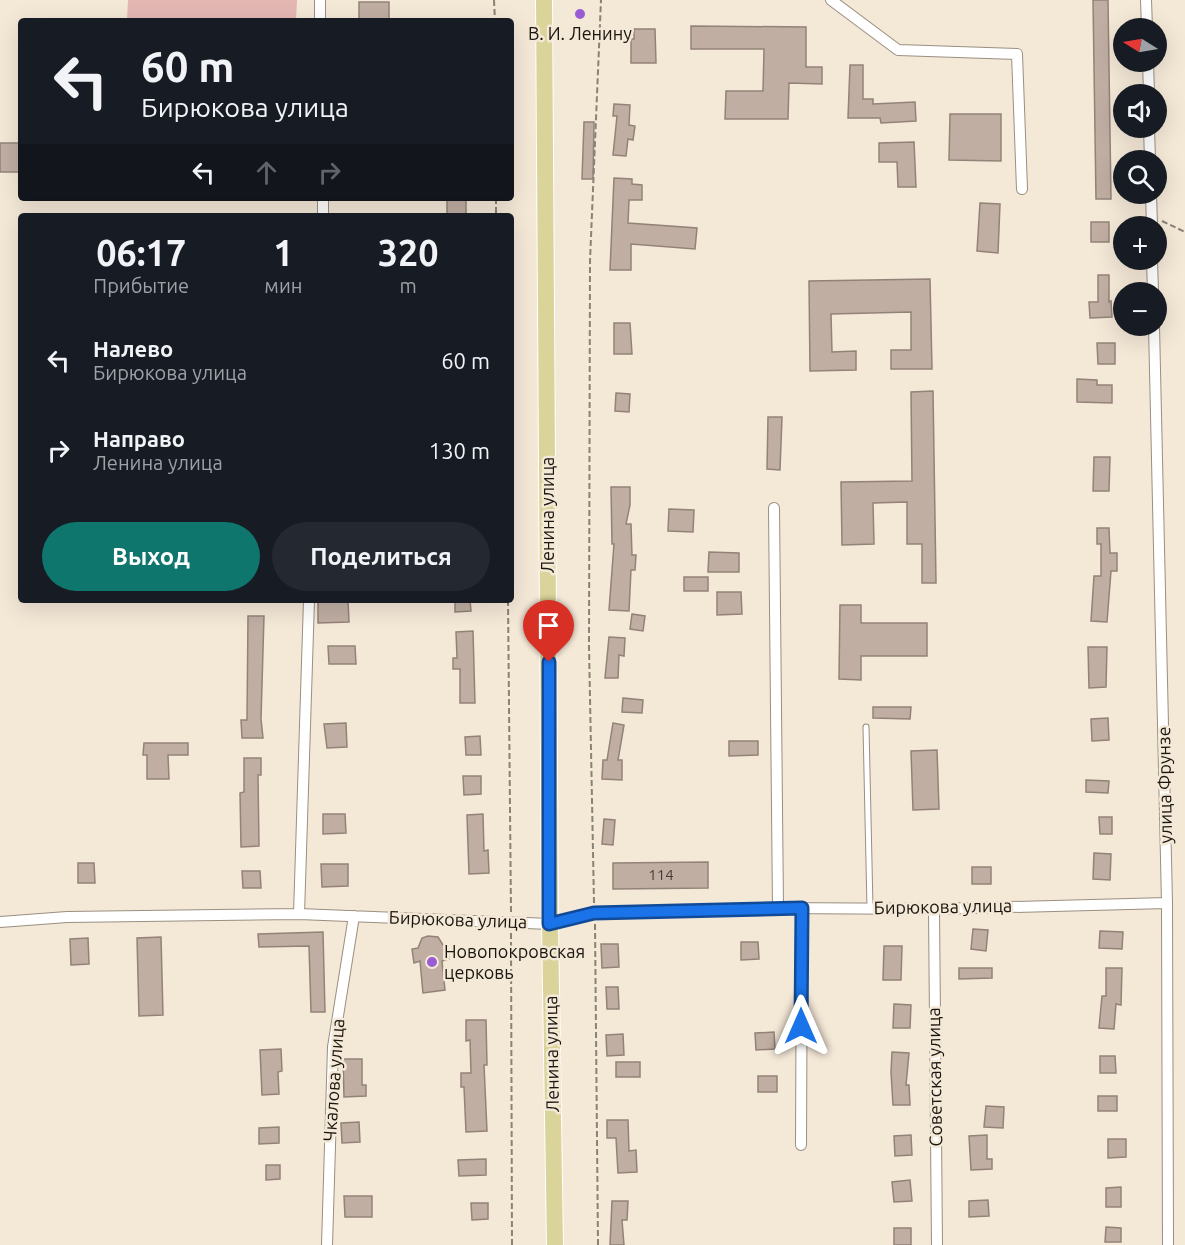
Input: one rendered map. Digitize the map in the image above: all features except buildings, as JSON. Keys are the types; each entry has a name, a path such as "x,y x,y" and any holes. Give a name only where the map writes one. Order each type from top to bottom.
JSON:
{"main road":[{"name":"Ленина улица","path":"544,0 549,924 555,1245"}],"street":[{"path":"320,0 320,18"},
{"path":"831,0 898,50 1017,54 1022,189"},
{"path":"1146,0 1147,18"},
{"name":"улица Фрунзе","path":"1154,336 1167,903 1168,1245"},
{"path":"774,508 778,908"},
{"path":"299,914 309,603"},
{"name":"Бирюкова улица","path":"0,922 67,917 299,914 549,924 594,913 778,908 934,909 1167,903"},
{"path":"801,1145 802,908"},
{"name":"Советская улица","path":"934,909 937,1245"},
{"name":"Чкалова улица","path":"327,1245 333,1047 354,916"}],"lane":[{"path":"866,727 870,908"}],"path":[{"path":"494,0 495,18"},
{"path":"598,1245 589,646 590,272 601,0"},
{"path":"1167,226 1185,232"}],"shaded area":[{"path":"128,0 297,0 296,18 127,18"}],"place":[{"name":"В. И. Ленину","path":"580,14"},
{"name":"Новопокровская церковь","path":"432,962"}],"route":[{"path":"549,662 549,924 594,913 802,908 801,1026"}]}
